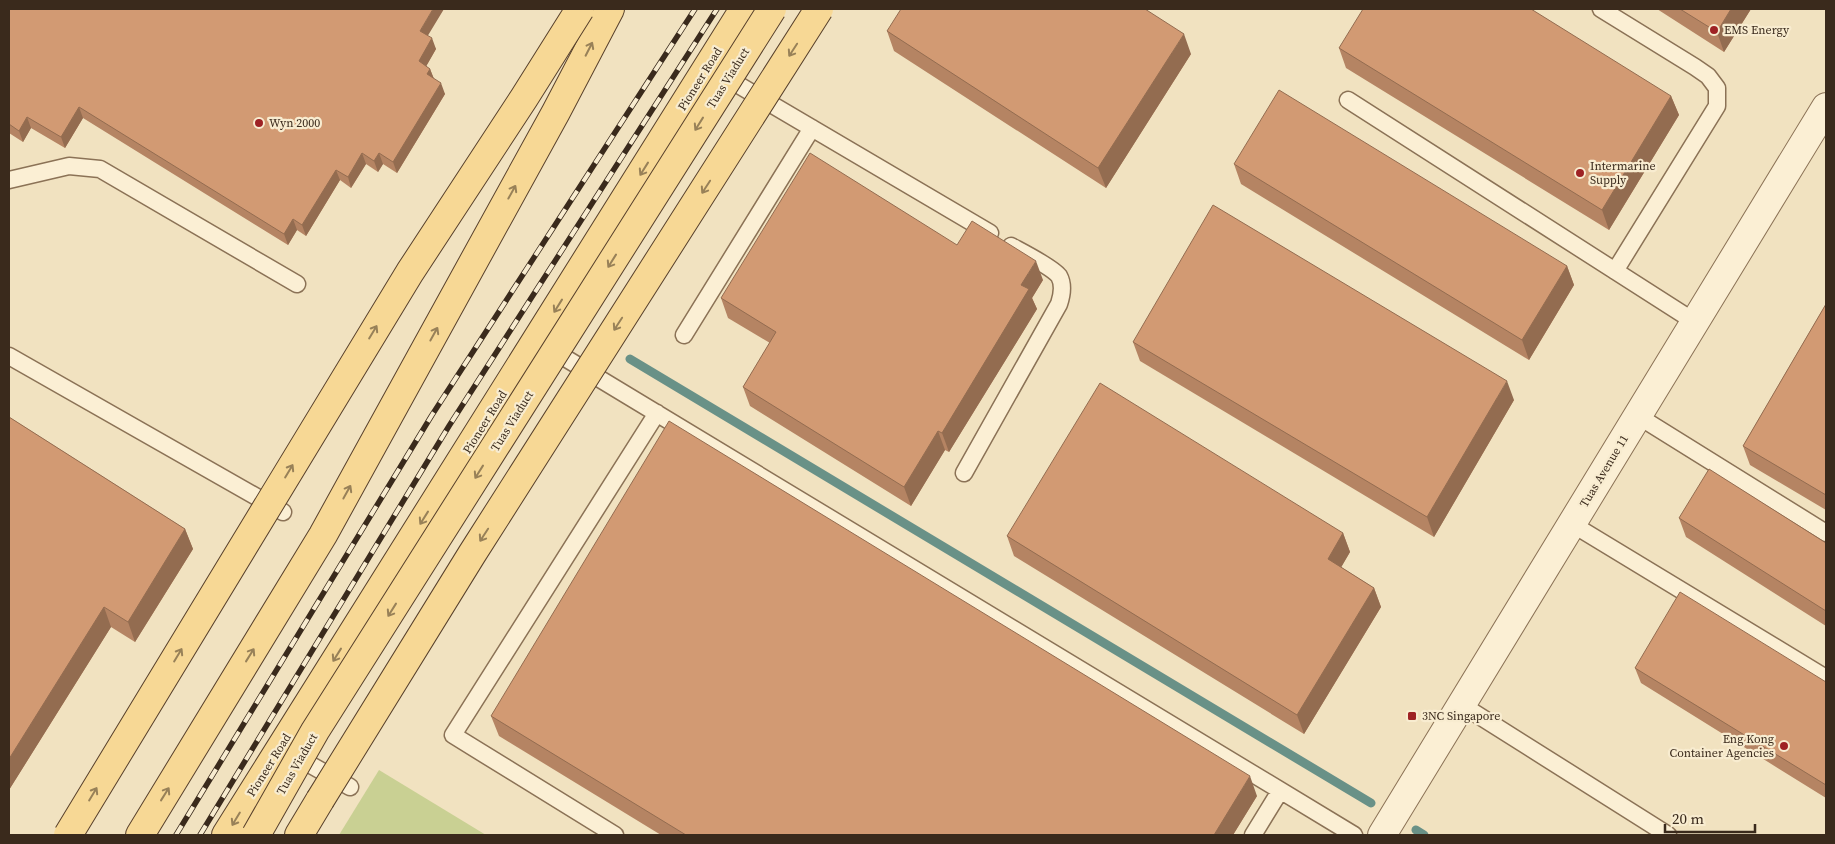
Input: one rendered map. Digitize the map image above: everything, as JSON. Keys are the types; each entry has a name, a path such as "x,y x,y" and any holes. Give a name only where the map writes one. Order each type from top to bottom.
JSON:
{"main road":[{"path":"68,835 410,272 580,9"},
{"path":"140,835 324,535 556,112 610,9"},
{"name":"Pioneer Road","path":"226,835 744,9"},
{"name":"Tuas Viaduct","path":"256,835 315,731 772,9"},
{"path":"299,835 472,554 819,9"}],"street":[{"name":"Tuas Avenue 11","path":"1382,835 1826,107"}],"lane":[{"path":"1601,9 1695,66 1708,76 1717,88 1717,106 1615,270"},
{"path":"708,66 1052,270 1059,277 1063,294 1059,304 964,473"},
{"path":"1348,100 1695,322"},
{"path":"684,335 812,128"},
{"path":"9,180 69,166 100,169 297,284"},
{"path":"536,340 1354,835"},
{"path":"9,356 283,512"},
{"path":"615,835 453,735 657,413"},
{"path":"1638,416 1826,533"},
{"path":"1572,524 1826,678"},
{"path":"1462,705 1668,835"},
{"path":"280,747 350,787"},
{"path":"1253,835 1280,791"}],"green space":[{"path":"379,770 486,835 339,835"}],"building":[{"name":"Wyn 2000","path":"9,9 433,9 420,31 432,38 419,61 430,69 427,74 441,83 393,162 379,153 374,161 362,153 348,177 336,170 302,225 293,219 284,234 79,107 61,137 27,117 19,131 9,124"},
{"path":"901,9 1145,9 1184,34 1098,168 887,31"},
{"name":"Intermarine Supply","path":"1363,9 1531,9 1671,96 1602,210 1339,48"},
{"path":"1680,9 1731,9 1717,32"},
{"path":"1279,90 1567,266 1522,340 1234,164"},
{"path":"810,153 957,245 972,221 1036,261 1021,285 1029,289 942,433 938,431 904,487 743,387 776,332 721,298"},
{"path":"1213,205 1507,381 1427,517 1133,342"},
{"path":"1826,304 1826,495 1743,446"},
{"path":"1100,383 1343,533 1328,559 1374,588 1297,715 1007,536"},
{"path":"9,417 185,529 128,622 104,607 9,759"},
{"path":"669,421 1250,776 1214,835 686,835 491,716"},
{"path":"1709,469 1826,543 1826,611 1679,518"},
{"name":"Eng Kong Container Agencies","path":"1680,592 1826,682 1826,785 1635,668"}],"waterway":[{"path":"630,359 1371,803"},
{"path":"1416,830 1424,835"}],"railway":[{"path":"176,835 432,415 695,9"},
{"path":"200,835 449,426 717,9"}],"place":[{"name":"EMS Energy","path":"1714,30"},
{"name":"Wyn 2000","path":"259,123"},
{"name":"Intermarine Supply","path":"1580,173"},
{"name":"3NC Singapore","path":"1412,716"},
{"name":"Eng Kong Container Agencies","path":"1784,746"}]}
